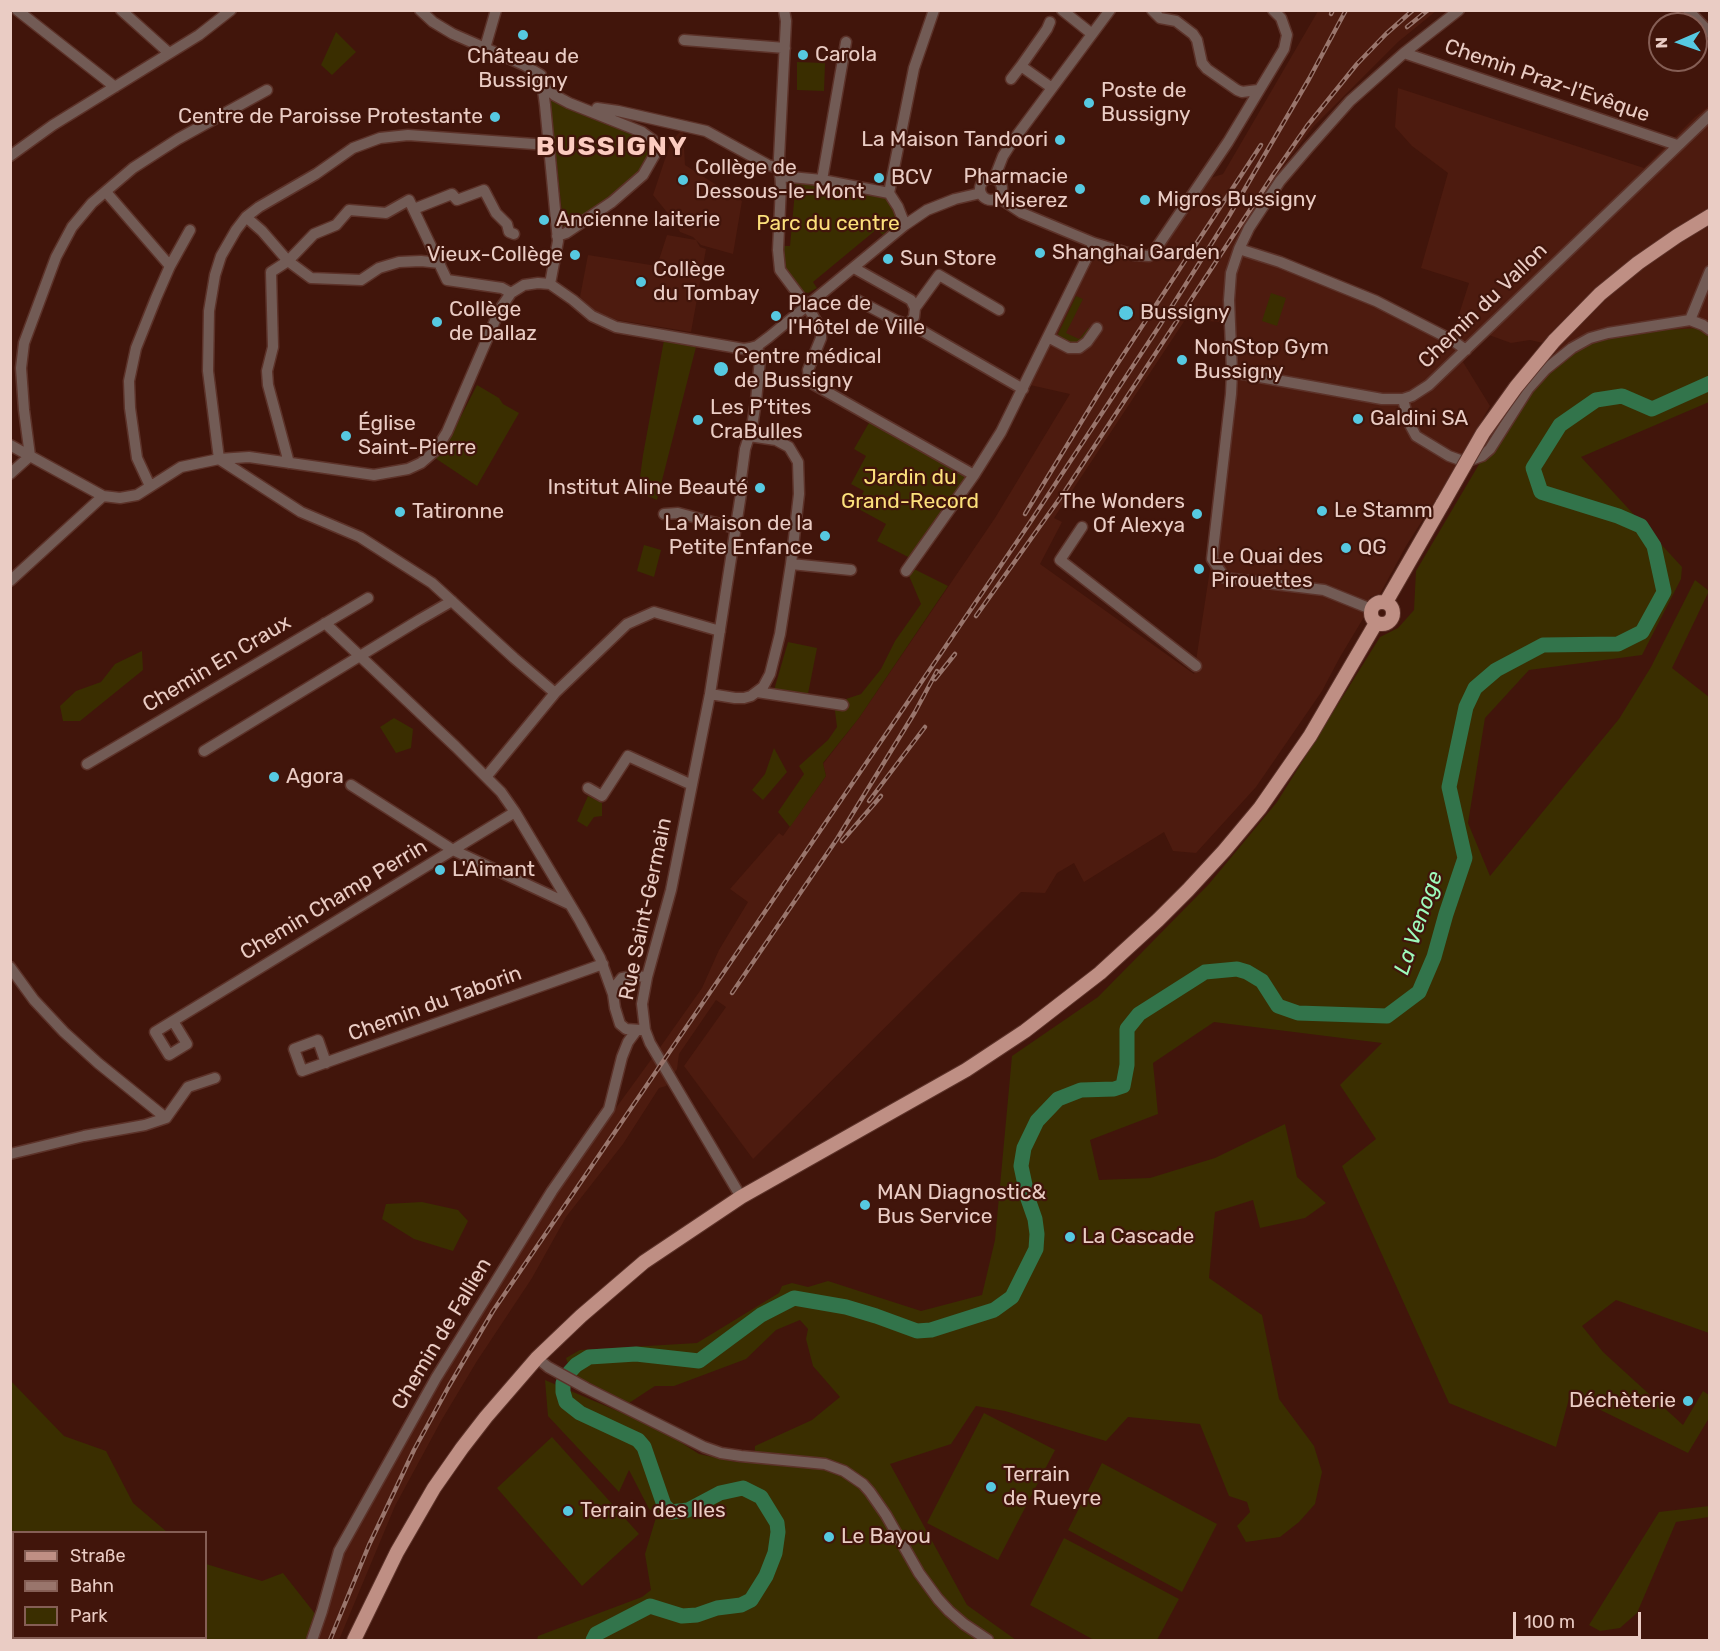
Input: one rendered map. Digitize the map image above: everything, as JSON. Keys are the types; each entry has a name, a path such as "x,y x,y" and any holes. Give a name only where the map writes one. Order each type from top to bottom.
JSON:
{"main road":[{"path":"1386,602 1483,433 1516,387 1554,341 1600,294 1638,263 1710,216"},
{"path":"1386,602 1392,607 1392,618 1387,623 1376,623 1371,617 1371,609 1375,603 1386,602"},
{"path":"354,1641 397,1551 434,1488 490,1411 537,1358 581,1316 644,1262 741,1197 966,1070 1068,999 1100,973 1152,926 1224,852 1280,782 1310,736 1376,623"}],"street":[{"path":"17,10 115,87"},
{"path":"121,10 168,53"},
{"path":"10,156 53,125 199,35 231,10"},
{"path":"420,10 433,22 453,34 541,75 557,236 550,284"},
{"path":"485,48 496,10"},
{"path":"784,10 786,21 778,250 780,270 821,329 821,338 808,370 809,377 813,384 974,475"},
{"path":"905,225 889,192 914,68 934,10"},
{"path":"1062,10 1092,34"},
{"path":"994,179 1003,156 1110,10"},
{"path":"1152,10 1160,18 1176,21 1193,34 1197,40 1202,63 1207,69 1237,90 1242,92 1258,90"},
{"path":"998,197 1022,213 1095,243 1139,256 1149,256 1227,142 1284,49 1287,35 1281,18 1273,10"},
{"path":"1371,609 1324,590 1225,578 1212,559 1232,372 1229,300 1231,273 1249,228 1280,182 1309,147 1350,101 1404,53 1459,10"},
{"path":"1688,10 1710,33"},
{"path":"1011,80 1050,22"},
{"path":"684,40 785,48"},
{"path":"822,180 846,42"},
{"name":"Chemin Praz-l'Evêque","path":"1404,53 1677,145"},
{"path":"1021,66 1052,88"},
{"path":"543,86 569,103 642,132 653,140 656,154 644,175 612,202 566,234 557,236"},
{"path":"30,456 21,369 24,344 56,257 72,227 92,203 133,168 267,90"},
{"path":"597,108 706,131 780,172 889,192"},
{"name":"Chemin du Vallon","path":"1403,399 1420,392 1466,350 1710,115"},
{"path":"548,146 408,135 380,138 352,148 316,174 259,207 246,217 236,230 221,256 215,275 207,337 208,371 219,459 301,512 360,537 432,583 555,693"},
{"path":"990,178 994,179 1000,184 1001,189 998,197 990,200 983,197 980,189 983,182 990,178"},
{"path":"414,209 452,194 457,200 484,189 496,213 507,224 509,232 514,234"},
{"path":"106,192 170,266"},
{"path":"10,446 103,496 120,498 137,495 181,467 219,459 249,458 374,475 400,471 421,464 436,450 447,432 500,309 511,293 524,285 550,284 602,322 629,330 744,349 757,346 905,225 927,210 940,204 981,193"},
{"path":"290,463 272,402 267,371 273,347 271,272 288,261 314,234 336,225 349,210 386,213 409,200 447,280 502,288 511,293"},
{"path":"246,217 262,231 288,261 310,278 361,280 379,268 399,262 440,263"},
{"path":"150,486 137,458 129,381 136,348 170,266 190,230"},
{"path":"906,572 974,475 1001,432 1095,243"},
{"path":"1239,249 1280,262 1376,301 1452,340 1466,350"},
{"path":"854,268 911,300 915,308"},
{"path":"1690,320 1710,271"},
{"path":"909,324 914,317 915,308 939,275 999,310"},
{"path":"857,300 896,320 909,324 1023,389"},
{"path":"1232,372 1382,399 1403,399 1409,423 1416,436 1449,456 1460,460 1470,460 1482,456 1490,449 1528,389 1546,369 1572,348 1590,338 1690,320 1710,330"},
{"path":"1048,337 1069,348 1079,348 1087,342 1097,328"},
{"name":"Rue Saint-Germain","path":"741,1197 650,1043 640,1030 647,977 671,890 710,694 742,487 744,455 756,401 760,359 757,346"},
{"path":"710,694 735,698 751,696 763,687 770,674 778,645 791,564 799,494 798,462 789,447 776,440 749,436"},
{"path":"10,474 30,456"},
{"path":"10,581 103,496"},
{"path":"664,514 678,513 735,528"},
{"path":"1082,527 1060,560 1196,666"},
{"path":"791,564 851,570"},
{"name":"Chemin En Craux","path":"87,764 368,598"},
{"path":"204,751 452,601"},
{"path":"486,777 555,693 627,624 650,613 665,614 720,631"},
{"path":"325,623 501,792 515,812 603,964 622,978"},
{"path":"757,692 843,705"},
{"path":"588,788 602,796 628,756 692,785"},
{"path":"351,785 453,850 569,904"},
{"name":"Chemin Champ Perrin","path":"173,1022 515,812"},
{"name":"Chemin de Fallien","path":"603,964 620,1024 622,1057"},
{"name":"Chemin du Taborin","path":"326,1063 318,1040 294,1049 302,1071 326,1063 603,964"},
{"path":"10,967 34,1000 64,1032 166,1118"},
{"path":"613,994 622,978 647,977"},
{"path":"620,1024 626,1029 640,1030"},
{"name":"Chemin de Fallien","path":"312,1641 339,1551 436,1378 552,1191 606,1114 628,1042 640,1030"},
{"path":"10,1154 84,1136 145,1125 166,1118 188,1087 215,1078"},
{"path":"537,1358 586,1388 683,1437 721,1453 815,1462 844,1471 863,1484 874,1498 919,1574 938,1599 964,1624 988,1641"}],"shaded area":[{"path":"1318,11 1436,11 1398,42 1313,127 1281,169 1251,216 1235,247 1374,302 1440,340 1455,327 1469,283 1421,268 1448,173 1412,146 1395,127 1398,88 1644,168 1709,106 1709,337 1700,328 1561,359 1543,343 1530,340 1511,343 1489,335 1463,362 1490,406 1380,594 1370,597 1364,617 1322,691 1256,787 1196,853 1173,851 1164,832 1084,882 1074,863 1057,873 1045,893 1021,892 753,1159 684,1066 726,1007 716,1000 679,1054 677,1069 666,1086 659,1088 623,1144 566,1217 532,1278 477,1361 441,1421 395,1506 339,1640 314,1640 340,1558 440,1378 554,1193 702,988 719,950 748,902 730,889 779,833 783,836 826,776 823,764 859,718 995,518 1070,394 1030,385 1088,249 1145,261 1163,247 1207,179 1223,174","holes":["1185,320 1225,322 1232,372 1225,471 1194,674 1040,564 1062,522 1054,518"]},
{"name":"Collège de Dessous-le-Mont","path":"683,129 685,165 742,201 733,254 701,245 693,237 680,232 675,222 653,195 671,141"},
{"name":"Collège du Tombay","path":"667,235 696,240 700,247 706,249 691,332 617,320 595,311 580,297 588,255 657,266"}],"green space":[{"path":"336,32 356,52 332,75 321,65"},
{"path":"797,62 825,63 824,91 797,90"},
{"path":"554,95 643,135 652,148 641,172 605,204 564,231 550,101"},
{"name":"Parc du centre","path":"796,180 889,197 896,218 883,235 877,229 813,282 817,288 808,293 800,291 784,269 783,246 790,246"},
{"path":"1271,293 1286,298 1277,326 1262,321"},
{"path":"1076,296 1083,299 1066,333 1079,339 1088,328 1090,329 1083,341 1072,345 1059,339 1058,334"},
{"path":"1700,328 1709,337 1709,402 1581,457 1682,567 1681,579 1642,655 1529,670 1485,718 1468,823 1490,876 1619,719 1651,667 1695,580 1709,591 1672,668 1709,697 1709,1333 1616,1300 1582,1326 1603,1352 1683,1425 1703,1391 1709,1395 1709,1418 1688,1453 1570,1395 1556,1447 1449,1403 1342,1166 1376,1139 1340,1085 1382,1043 1214,1022 1153,1063 1158,1114 1090,1140 1099,1180 1150,1178 1215,1158 1285,1124 1297,1177 1326,1203 1305,1218 1260,1228 1253,1200 1215,1212 1209,1278 1262,1315 1279,1399 1314,1446 1322,1472 1315,1504 1299,1522 1280,1537 1246,1542 1237,1526 1250,1512 1247,1502 1229,1496 1200,1424 1128,1417 1106,1441 1005,1411 976,1406 951,1444 890,1464 967,1605 1016,1640 537,1640 538,1636 642,1597 651,1590 645,1554 657,1514 649,1509 629,1470 619,1492 548,1416 545,1380 627,1415 674,1438 699,1454 736,1462 754,1463 755,1446 812,1420 840,1397 813,1366 806,1339 808,1329 800,1320 776,1330 746,1359 674,1386 655,1386 629,1403 578,1377 569,1367 566,1358 580,1350 697,1343 779,1293 782,1286 792,1283 808,1287 828,1281 921,1311 982,1295 995,1240 1012,1056 1098,997 1209,884 1277,802 1380,637 1398,628 1414,610 1416,571 1514,405 1561,359 1592,340 1649,331"},
{"path":"664,340 696,347 657,500 638,492"},
{"path":"477,385 519,413 477,486 435,458 443,451"},
{"name":"Jardin du Grand-Record","path":"870,421 968,477 912,559 877,541 886,524 855,507 864,491 851,484 866,456 854,449"},
{"path":"644,545 661,550 654,577 637,571"},
{"path":"904,564 948,586 859,718 823,763 826,776 790,827 778,812 804,774 799,766 828,740 837,727 834,703 861,694 881,669 895,641 921,604"},
{"path":"788,642 817,648 808,694 774,690"},
{"path":"142,651 143,670 80,721 63,721 60,706 76,691 101,682 115,664"},
{"path":"394,718 413,729 411,748 396,753 380,727"},
{"path":"774,748 787,772 763,800 752,790 765,774"},
{"path":"588,796 602,803 602,816 594,817 587,827 577,821"},
{"path":"422,1202 458,1210 468,1221 453,1251 414,1239 382,1219 386,1204"},
{"path":"10,1380 64,1436 106,1451 133,1503 166,1531 12,1531 12,1639 207,1639 207,1564 262,1581 283,1573 316,1615 307,1640 11,1640"},
{"name":"Terrain de Rueyre","path":"984,1413 1055,1450 998,1560 927,1523"},
{"name":"Terrain des Iles","path":"552,1437 639,1534 582,1586 497,1488"},
{"name":"Terrain de Rueyre","path":"1102,1463 1217,1524 1182,1592 1068,1530"},
{"path":"1709,1506 1709,1517 1676,1522 1637,1613 1620,1628 1600,1631 1589,1625 1659,1512"},
{"name":"Terrain de Rueyre","path":"1064,1538 1179,1599 1157,1640 1094,1640 1030,1605"}],"waterway":[{"name":"La Venoge","path":"593,1640 596,1634 650,1606 682,1616 741,1605 751,1600 766,1576 775,1553 778,1532 777,1523 761,1497 743,1488 720,1493 688,1510 671,1512 664,1505 644,1447 638,1440 580,1413 566,1402 563,1383 567,1375 576,1365 589,1357 636,1354 699,1361 761,1315 794,1298 846,1307 917,1331 931,1330 994,1310 1012,1297 1036,1249 1035,1219 1021,1166 1024,1148 1037,1121 1058,1099 1081,1090 1114,1089 1123,1086 1127,1065 1127,1029 1139,1014 1205,972 1237,969 1262,981 1278,1006 1298,1013 1387,1016 1419,992 1434,957 1465,858 1449,787 1466,707 1475,688 1496,670 1543,645 1618,644 1642,632 1664,592 1654,546 1641,526 1618,516 1541,492 1533,468 1560,425 1596,400 1622,396 1652,409 1710,383"}],"railway":[{"path":"1331,14 1333,10"},
{"path":"330,1640 369,1545 414,1450 493,1311 1029,524 1160,325 1229,216 1309,79 1346,10"},
{"path":"976,616 1065,491 1307,126 1357,64 1413,10"},
{"path":"1407,27 1428,10"},
{"path":"1025,514 1110,375 1261,145"},
{"path":"935,679 955,654"},
{"path":"732,993 837,839 915,712 937,671"},
{"path":"869,801 925,727"},
{"path":"842,841 881,796"}],"place":[{"name":"Château de Bussigny","path":"523,35"},
{"name":"Carola","path":"803,55"},
{"name":"Poste de Bussigny","path":"1089,103"},
{"name":"Centre de Paroisse Protestante","path":"495,117"},
{"name":"La Maison Tandoori","path":"1060,140"},
{"name":"BCV","path":"879,178"},
{"name":"Collège de Dessous-le-Mont","path":"683,180"},
{"name":"Pharmacie Miserez","path":"1080,189"},
{"name":"Migros Bussigny","path":"1145,200"},
{"name":"Ancienne laiterie","path":"544,220"},
{"name":"Shanghai Garden","path":"1040,253"},
{"name":"Vieux-Collège","path":"575,255"},
{"name":"Sun Store","path":"888,259"},
{"name":"Collège du Tombay","path":"641,282"},
{"name":"Bussigny","path":"1126,313"},
{"name":"Place de l'Hôtel de Ville","path":"776,316"},
{"name":"Collège de Dallaz","path":"437,322"},
{"name":"NonStop Gym Bussigny","path":"1182,360"},
{"name":"Centre médical de Bussigny","path":"721,369"},
{"name":"Galdini SA","path":"1358,419"},
{"name":"Les P’tites CraBulles","path":"698,420"},
{"name":"Église Saint-Pierre","path":"346,436"},
{"name":"Institut Aline Beauté","path":"760,488"},
{"name":"Le Stamm","path":"1322,511"},
{"name":"Tatironne","path":"400,512"},
{"name":"The Wonders Of Alexya","path":"1197,514"},
{"name":"La Maison de la Petite Enfance","path":"825,536"},
{"name":"QG","path":"1346,548"},
{"name":"Le Quai des Pirouettes","path":"1199,569"},
{"name":"Agora","path":"274,777"},
{"name":"L'Aimant","path":"440,870"},
{"name":"MAN Diagnostic& Bus Service","path":"865,1205"},
{"name":"La Cascade","path":"1070,1237"},
{"name":"Déchèterie","path":"1688,1401"},
{"name":"Terrain de Rueyre","path":"991,1487"},
{"name":"Terrain des Iles","path":"568,1511"},
{"name":"Le Bayou","path":"829,1537"}],"district":[{"name":"BUSSIGNY","path":"612,147"}]}
